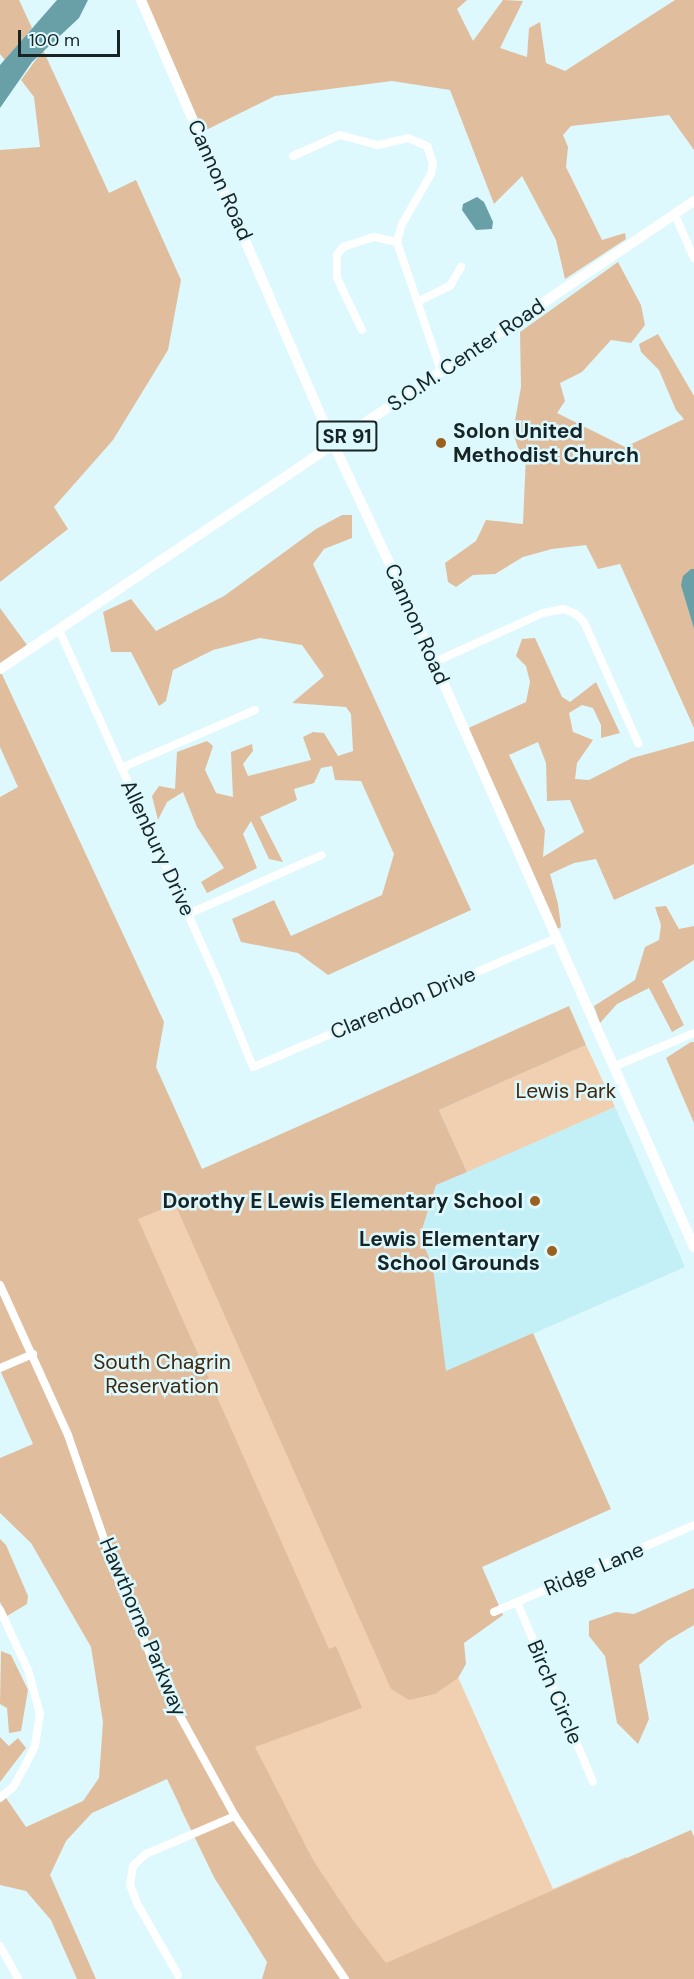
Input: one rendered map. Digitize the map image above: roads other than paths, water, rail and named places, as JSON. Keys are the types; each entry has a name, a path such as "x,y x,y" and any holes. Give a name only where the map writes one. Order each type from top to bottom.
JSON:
{"main road":[{"name":"Cannon Road","path":"141,0 334,445 435,662 554,939 694,1247"},
{"name":"S.O.M. Center Road","path":"0,669 694,201"}],"street":[{"path":"293,156 340,135 378,145 408,138 427,146 434,163 431,174 402,224 397,242 441,371"},
{"path":"675,215 694,258"},
{"path":"362,330 337,278 337,255 343,247 374,237 397,242"},
{"path":"419,301 450,286 461,267"},
{"path":"435,662 543,613 564,609 576,614 584,622 638,743"},
{"name":"Allenbury Drive","path":"59,630 188,914 253,1067"},
{"path":"121,768 255,710"},
{"path":"188,914 322,855"},
{"name":"Clarendon Drive","path":"253,1067 554,939"},
{"path":"613,1067 694,1033"},
{"name":"Hawthorne Parkway","path":"0,1285 68,1435 118,1579 163,1685 235,1816 345,1979"},
{"path":"0,1368 33,1354"},
{"name":"Ridge Lane","path":"494,1612 694,1525"},
{"name":"Birch Circle","path":"517,1602 593,1782"},
{"path":"0,1610 36,1693 40,1714 34,1746 13,1787 0,1798"},
{"path":"178,1975 137,1903 130,1885 134,1866 146,1854 235,1816"},
{"path":"0,1946 18,1979"}],"place":[{"name":"Solon United Methodist Church","path":"441,443"},
{"name":"Dorothy E Lewis Elementary School","path":"535,1201"},
{"name":"Lewis Elementary School Grounds","path":"552,1251"}],"park label":[{"name":"Lewis Park","path":"566,1091"},
{"name":"South Chagrin Reservation","path":"162,1374"}]}
